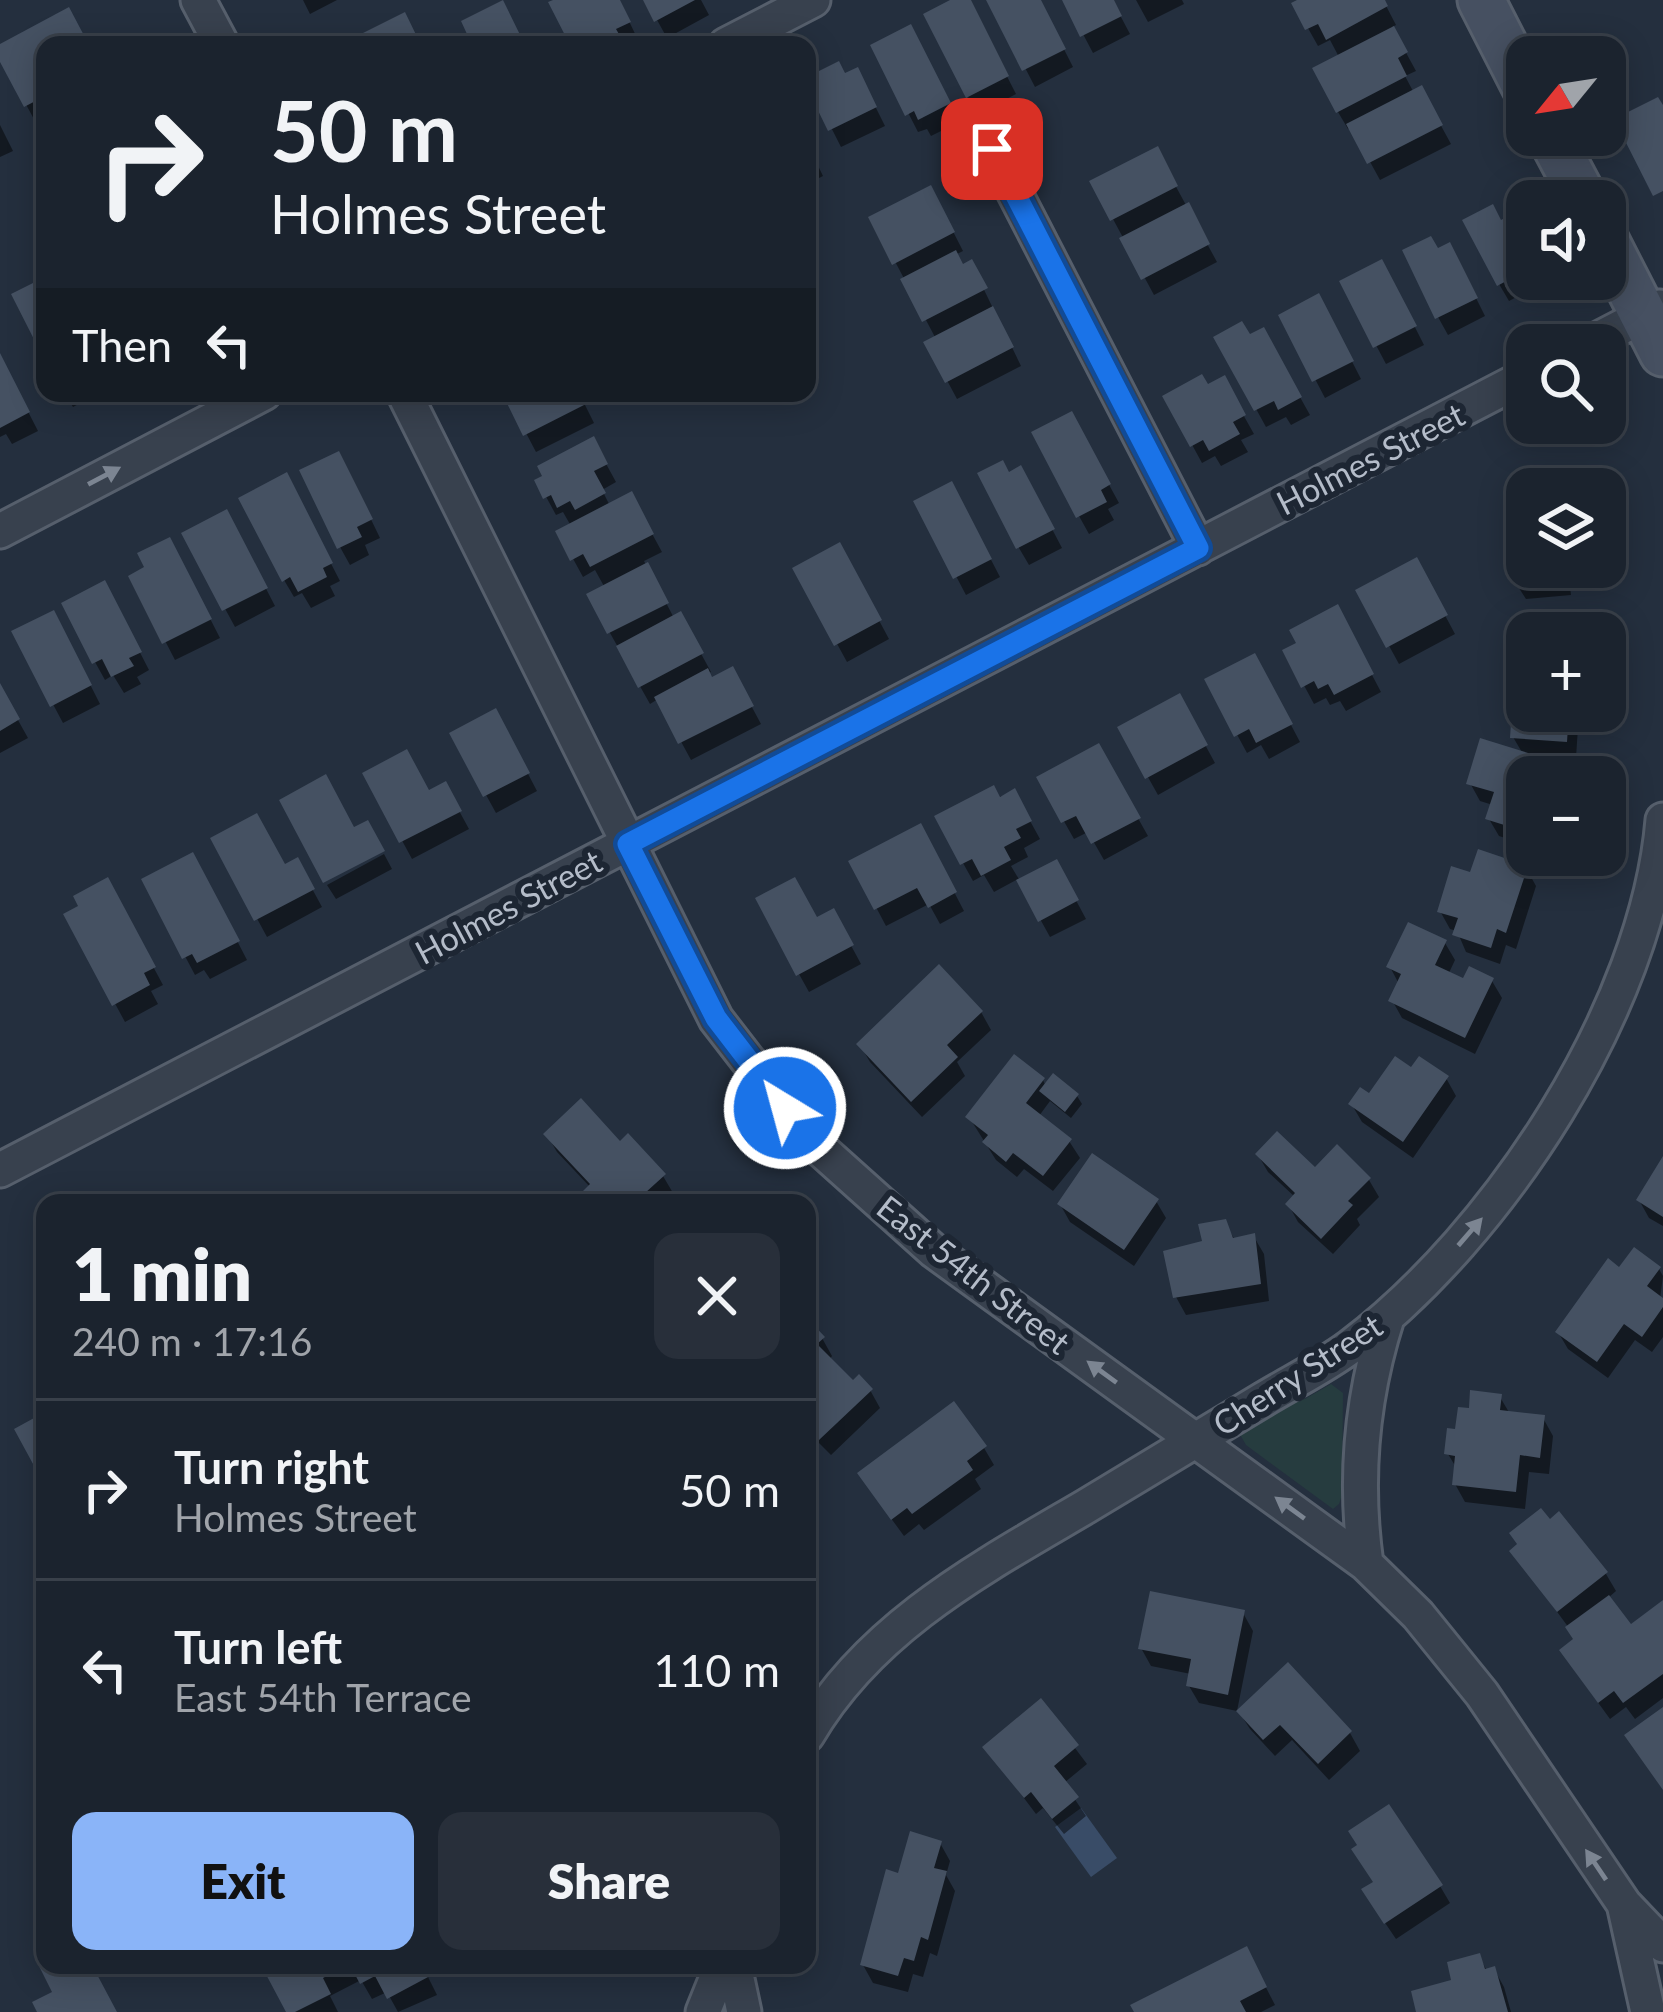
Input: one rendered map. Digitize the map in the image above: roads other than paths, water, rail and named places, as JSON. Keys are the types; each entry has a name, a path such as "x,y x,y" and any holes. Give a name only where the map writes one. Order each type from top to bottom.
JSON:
{"main road":[{"path":"1480,0 1506,50"},
{"path":"1626,275 1656,324"}],"street":[{"path":"198,0 217,36"},
{"path":"743,36 813,0"},
{"path":"992,149 1198,548"},
{"path":"1626,333 1656,324"},
{"name":"Holmes Street","path":"0,1170 1506,387"},
{"path":"0,531 247,402"},
{"name":"East 54th Street","path":"408,402 716,1018 808,1138 934,1251 1366,1564 1418,1615 1482,1694 1624,1904 1663,1945"},
{"name":"Cherry Street","path":"816,1723 862,1660 950,1587 1347,1349 1437,1271 1503,1195 1594,1047 1632,954 1663,820"},
{"path":"1366,1564 1360,1427 1369,1374 1388,1315"},
{"name":"East 54th Street","path":"1624,1904 1648,2012"},
{"path":"703,2012 718,1974"},
{"path":"736,1974 744,2012"}],"water":[{"path":"1081,1808 1117,1858 1091,1877 1055,1827"}]}
